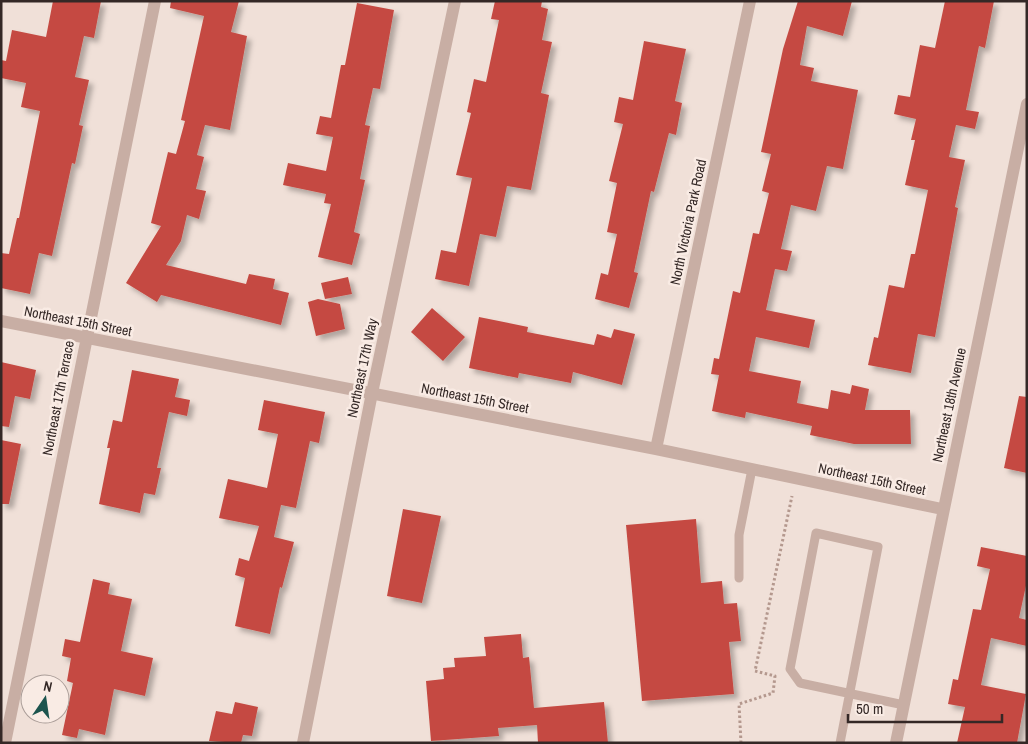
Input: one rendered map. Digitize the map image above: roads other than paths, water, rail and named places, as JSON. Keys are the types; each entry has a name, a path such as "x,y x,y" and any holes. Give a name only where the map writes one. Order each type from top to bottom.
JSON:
{"street":[{"name":"Northeast 17th Terrace","path":"5,743 85,338 155,1"},
{"name":"Northeast 17th Way","path":"303,743 372,393 455,1"},
{"name":"North Victoria Park Road","path":"656,449 750,1"},
{"name":"Northeast 18th Avenue","path":"896,743 942,509 1027,104"},
{"name":"Northeast 15th Street","path":"1,321 656,449 942,509"}],"lane":[{"path":"739,578 739,535 752,469"},
{"path":"840,743 850,694 878,547 816,533 790,669 800,683 850,694 904,705"}]}
